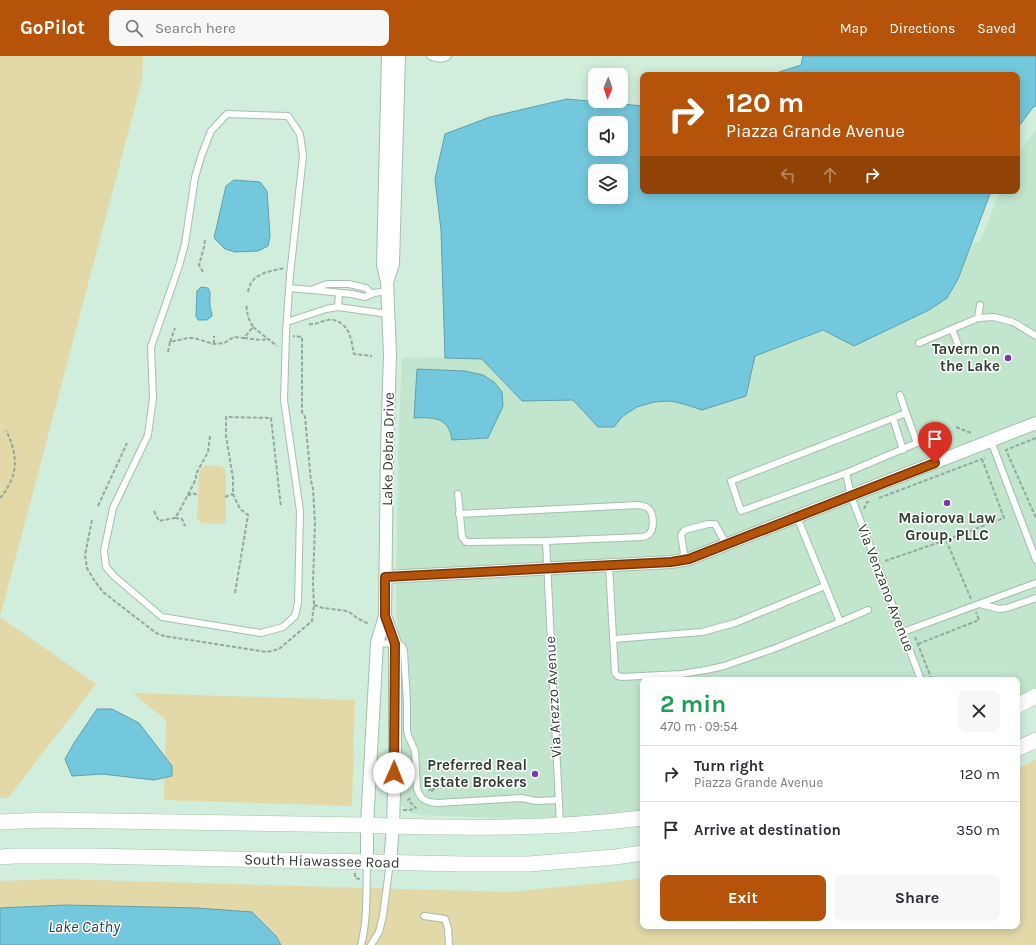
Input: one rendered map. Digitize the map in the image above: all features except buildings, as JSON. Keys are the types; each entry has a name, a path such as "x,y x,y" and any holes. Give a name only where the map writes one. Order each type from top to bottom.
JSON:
{"street":[{"name":"Lake Debra Drive","path":"367,862 367,825 377,643 385,616 390,355 387,286 383,265 388,56"},
{"name":"Lake Debra Drive","path":"387,286 393,264 399,56"},
{"path":"385,577 686,560 1036,423"},
{"name":"Lake Debra Drive","path":"385,616 395,644 395,760 390,862"},
{"path":"1020,704 1036,696"},
{"path":"373,711 395,712"},
{"path":"1020,748 1036,740"},
{"path":"0,822 44,820 449,827 560,825 613,822 640,818"},
{"name":"South Hiawassee Road","path":"0,857 90,856 528,864 640,853"}],"lane":[{"path":"430,56 438,59 446,58 448,56"},
{"path":"227,114 288,116 300,134 303,156 289,288 284,400 300,511 298,603 295,616 283,627 261,633 162,617 115,577 106,567 104,552 113,508 148,434 153,398 151,347 185,244 195,177 211,131 227,114"},
{"path":"311,290 327,284 348,284 366,288 372,294"},
{"path":"289,288 352,294 365,297 387,286"},
{"path":"338,293 338,307"},
{"path":"978,318 980,305"},
{"path":"287,322 326,309 338,307 388,314"},
{"path":"919,343 978,318 994,317 1013,322 1036,336"},
{"path":"952,329 960,350"},
{"path":"900,396 917,443 903,450 741,511 731,480 906,413"},
{"path":"892,418 903,450"},
{"path":"991,441 1033,545 1036,560"},
{"name":"Via Venzano Avenue","path":"846,472 852,496 920,677"},
{"path":"458,494 459,514 462,537 466,542 642,537 647,536 652,529 653,523 652,516 648,508 638,505 459,514"},
{"path":"797,517 840,622"},
{"path":"686,560 681,535 685,530 708,524 715,524 726,544"},
{"name":"Via Arezzo Avenue","path":"546,540 546,569 560,825"},
{"path":"609,565 615,672 618,676 622,677 681,674 724,666 776,648 868,610"},
{"path":"903,632 1036,583"},
{"path":"613,639 702,632 735,623 826,586"},
{"path":"977,605 999,609 1007,608 1036,598"},
{"path":"377,643 400,645 404,651 407,730 415,751 417,789 422,799 437,803 522,798 536,801 558,800"},
{"path":"361,945 364,935 367,862"},
{"path":"371,945 380,932 390,862"},
{"path":"424,916 445,919 448,928 449,945"}],"path":[{"path":"203,272 199,265 205,240"},
{"path":"248,292 253,281 261,274 291,266"},
{"path":"246,304 248,317 253,327 286,353"},
{"path":"301,317 306,323 313,325 330,319 339,322 348,330 354,354 372,356"},
{"path":"244,338 253,327"},
{"path":"168,352 175,328"},
{"path":"214,336 214,344"},
{"path":"92,520 85,555 87,568 103,592 156,633 164,636 267,652 279,649 312,621 314,605 313,584 315,523 313,488 311,481 305,417 302,412 302,337 286,336"},
{"path":"170,342 188,338 194,338 214,344 224,343 234,337 261,340 268,339"},
{"path":"235,593 248,515 240,509 233,494 233,478 226,436 226,417 271,418 281,506"},
{"path":"956,427 971,433"},
{"path":"0,498 12,479 16,462 12,444 6,430"},
{"path":"175,518 196,479 196,474 208,452 210,436"},
{"path":"1036,438 1006,449 1036,518"},
{"path":"98,506 126,443"},
{"path":"864,509 867,502 985,458"},
{"path":"883,562 1004,518 982,459"},
{"path":"187,497 192,493 198,495"},
{"path":"226,497 233,494"},
{"path":"154,511 159,521 175,518 182,519 185,526"},
{"path":"918,644 979,620 977,605 946,540"},
{"path":"314,605 323,608 348,611 357,618 369,624"},
{"path":"428,789 432,784"},
{"path":"428,789 432,784"},
{"path":"428,789 432,784"}],"shaded area":[{"path":"0,56 143,56 142,80 0,617"},
{"path":"1036,129 1036,692 1020,700 1020,677 640,677 640,811 544,820 420,815 411,813 402,805 398,795 402,701 396,600 398,451 402,358 446,357 980,242 999,194 1020,194 1020,151"},
{"path":"205,465 222,466 226,472 226,521 222,524 201,523 197,519 199,472"},
{"path":"0,617 96,684 8,798 0,798"},
{"path":"133,693 355,700 352,806 164,800 166,720"},
{"path":"1036,759 1036,945 0,945 0,881 59,879 509,892 640,878 640,929 1020,929 1020,767"}],"water":[{"path":"803,56 1036,56 1036,106 1033,107 1020,125 1020,72 779,72 801,65"},
{"path":"567,99 588,101 588,108 628,108 628,105 640,106 640,194 990,194 958,279 947,298 929,310 854,346 823,330 755,356 746,396 702,410 671,401 654,402 637,407 623,416 614,427 598,427 573,400 522,401 482,359 445,358 441,230 435,179 445,134 490,117"},
{"path":"234,180 260,182 267,191 270,236 268,246 258,251 235,252 225,249 214,238 226,186"},
{"path":"201,287 208,288 210,292 212,316 207,320 198,320 196,316 197,291"},
{"path":"417,369 465,371 483,375 494,382 502,392 503,406 488,438 452,440 447,427 439,420 434,418 414,418"},
{"path":"97,709 112,709 139,723 172,766 172,776 154,780 102,774 72,776 65,759"},
{"name":"Lake Cathy","path":"65,905 197,908 252,912 276,936 281,945 0,945 0,908"}],"place":[{"name":"Tavern on the Lake","path":"1008,358"},
{"name":"Maiorova Law Group, PLLC","path":"947,503"},
{"name":"Preferred Real Estate Brokers","path":"535,774"}],"route":[{"path":"394,773 395,644 385,616 385,577 671,562 689,559 935,463"}]}
